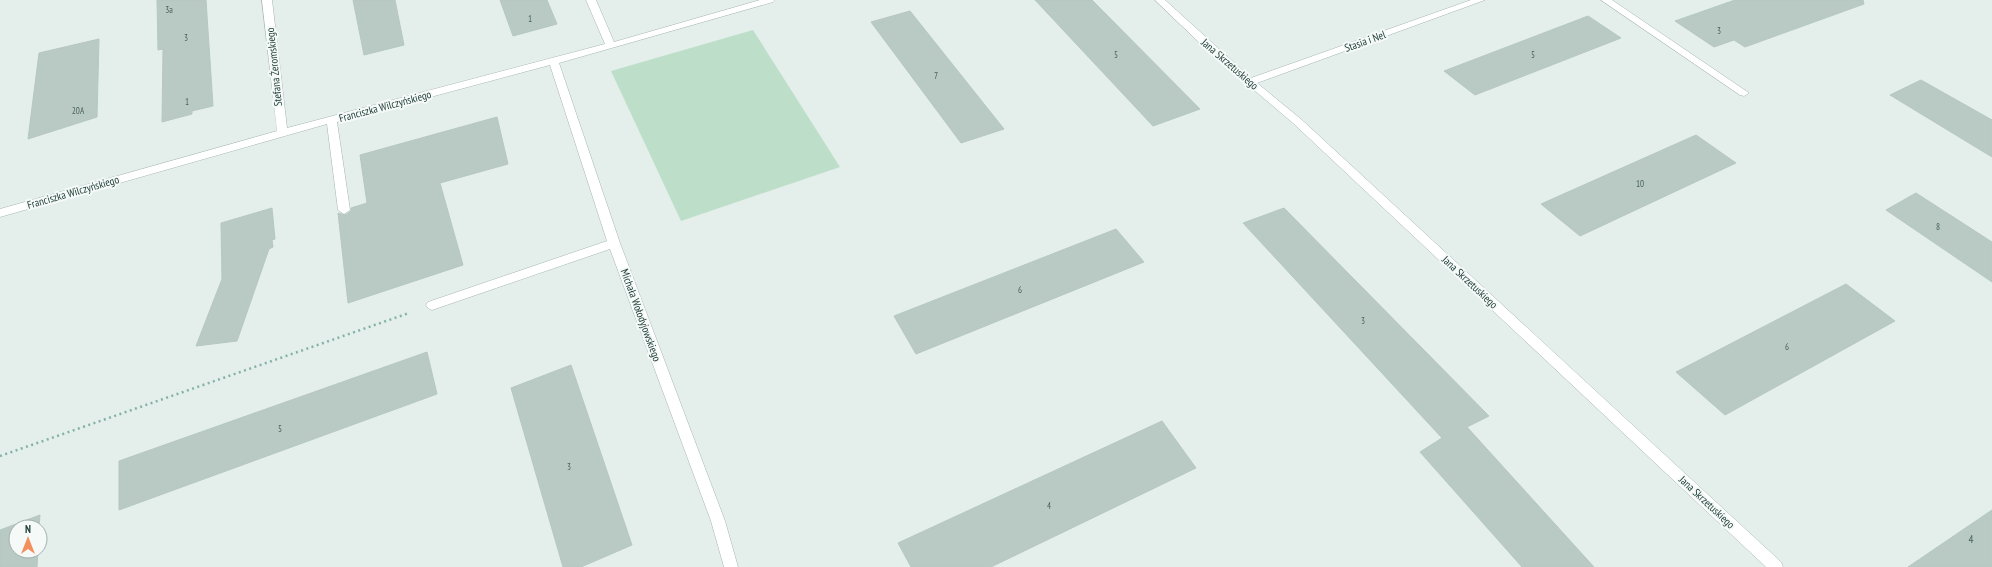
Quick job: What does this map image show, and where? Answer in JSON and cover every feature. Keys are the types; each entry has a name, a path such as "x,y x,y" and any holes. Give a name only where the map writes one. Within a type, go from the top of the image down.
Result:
{"street":[{"name":"Stefana Żeromskiego","path":"267,0 282,133"},
{"path":"591,0 611,46"},
{"name":"Franciszka Wilczyńskiego","path":"0,213 282,133 611,46 770,0"},
{"name":"Jana Skrzetuskiego","path":"1160,0 1176,17 1249,82 1298,122 1776,567"},
{"name":"Stasia i Nel","path":"1249,82 1480,0"},
{"path":"1606,0 1744,92"},
{"name":"Michała Wołodyjowskiego","path":"553,61 614,243 718,521 731,567"},
{"path":"332,120 344,210"},
{"path":"432,305 614,243"}],"path":[{"path":"0,456 432,305"}],"green space":[{"path":"753,30 840,167 681,221 611,71"}],"building":[{"path":"157,0 206,0 213,106 192,111 192,114 162,122 163,49 158,50"},
{"path":"353,0 395,0 404,45 364,55"},
{"path":"500,0 547,0 557,24 513,36"},
{"path":"1035,0 1092,0 1200,109 1153,126"},
{"path":"1735,0 1863,0 1864,4 1745,47 1734,40 1714,47 1675,21"},
{"path":"910,11 1004,129 961,143 871,22"},
{"path":"1588,16 1621,38 1475,95 1444,71"},
{"path":"99,39 97,117 28,139 39,53"},
{"path":"1921,80 1992,120 1992,157 1890,95"},
{"path":"497,117 508,164 440,183 463,265 348,303 338,213 345,215 351,211 351,208 367,203 360,155"},
{"path":"1696,135 1736,163 1580,236 1541,204"},
{"path":"1916,193 1992,242 1992,282 1886,210"},
{"path":"272,208 275,239 272,240 273,247 269,249 237,341 196,346 222,279 221,223"},
{"path":"1284,208 1489,416 1467,427 1594,567 1522,567 1420,452 1442,438 1243,223"},
{"path":"1116,229 1144,262 916,354 894,316"},
{"path":"1846,284 1895,321 1725,415 1676,372"},
{"path":"427,352 437,394 119,510 119,461"},
{"path":"571,365 632,545 581,567 563,567 511,388"},
{"path":"1162,421 1196,468 991,567 911,567 898,543"},
{"path":"1992,510 1992,567 1908,567"},
{"path":"40,515 40,519 29,519"},
{"path":"8,527 8,559 38,559 37,567 0,567 0,530"}]}
